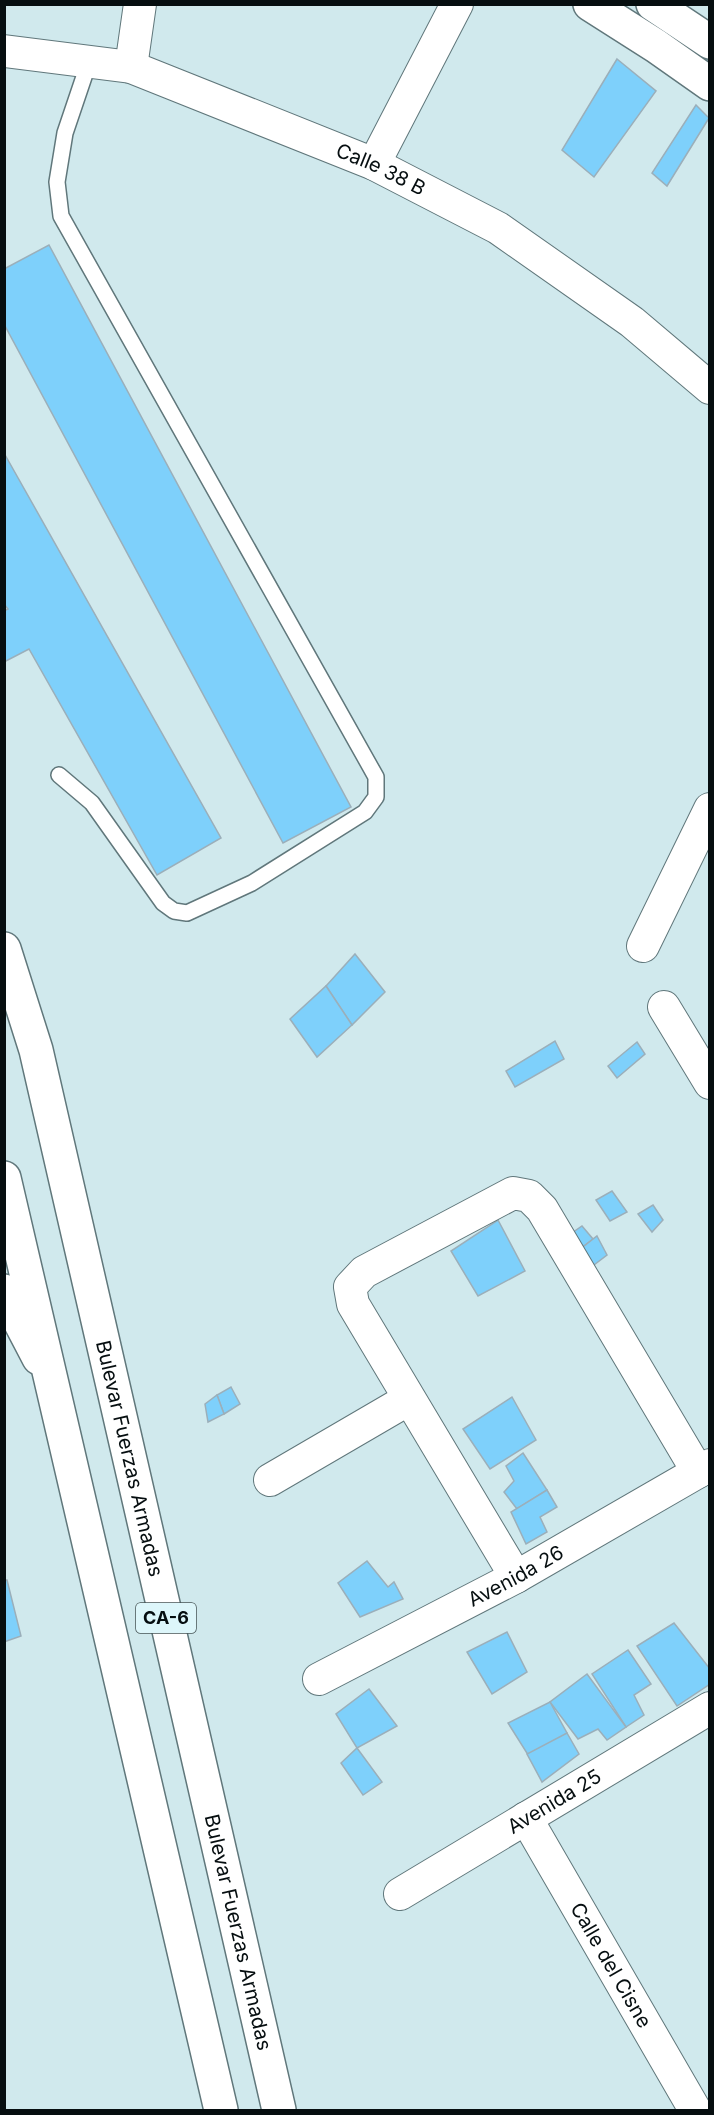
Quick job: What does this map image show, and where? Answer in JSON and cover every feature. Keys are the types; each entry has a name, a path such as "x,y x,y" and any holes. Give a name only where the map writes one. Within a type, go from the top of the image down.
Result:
{"main road":[{"path":"590,4 710,84"},
{"path":"653,4 710,42"},
{"name":"Bulevar Fuerzas Armadas","path":"4,949 36,1050 279,2110"},
{"name":"CA-6","path":"4,1178 221,2110"},
{"path":"4,1291 52,1385"}],"street":[{"path":"131,67 140,4"},
{"path":"374,164 457,4"},
{"name":"Calle 38 B","path":"4,51 131,67 374,164 498,228 632,322 710,388"},
{"path":"643,946 710,809"},
{"path":"664,1007 710,1083"},
{"path":"516,1576 353,1304 350,1287 364,1272 513,1193 529,1196 542,1209 704,1468"},
{"path":"270,1480 410,1399"},
{"name":"Avenida 26","path":"319,1679 516,1576 704,1468"},
{"name":"Avenida 25","path":"400,1894 710,1708"},
{"name":"Calle del Cisne","path":"526,1818 694,2110"}],"lane":[{"path":"59,775 92,803 163,903 174,911 187,913 252,884 365,812 376,797 376,777 61,216 57,182 65,133 89,62"}],"building":[{"path":"617,59 656,91 594,177 562,150"},
{"path":"696,105 709,118 667,186 652,173"},
{"path":"49,245 351,807 283,843 4,324 4,269"},
{"path":"4,453 221,838 157,875 29,649 4,662 4,611 8,609 4,604"},
{"path":"355,954 385,992 352,1025 326,986"},
{"path":"326,986 352,1025 317,1057 290,1019"},
{"path":"555,1041 564,1059 515,1087 506,1071"},
{"path":"637,1042 645,1054 617,1078 608,1066"},
{"path":"612,1191 627,1212 610,1221 596,1200"},
{"path":"653,1205 663,1220 652,1232 638,1214"},
{"path":"498,1220 525,1271 478,1296 451,1251"},
{"path":"582,1226 593,1239 579,1250 569,1235"},
{"path":"597,1236 607,1255 590,1268 579,1250"},
{"path":"231,1387 240,1404 224,1414 217,1395"},
{"path":"217,1395 224,1414 208,1422 205,1404"},
{"path":"512,1397 536,1440 490,1469 463,1429"},
{"path":"523,1453 547,1490 517,1509 504,1492 514,1481 506,1466"},
{"path":"547,1490 557,1507 540,1517 547,1532 526,1544 511,1512"},
{"path":"367,1561 388,1587 394,1582 403,1599 360,1617 338,1583"},
{"path":"4,1580 7,1580 21,1636 4,1642"},
{"path":"674,1623 710,1669 710,1684 677,1706 637,1646"},
{"path":"507,1632 527,1672 492,1694 467,1652"},
{"path":"628,1650 651,1684 634,1695 644,1715 626,1727 592,1674"},
{"path":"587,1674 626,1727 607,1740 598,1729 578,1739 550,1702"},
{"path":"369,1689 397,1726 357,1748 336,1714"},
{"path":"550,1702 567,1733 530,1758 508,1723"},
{"path":"567,1733 579,1754 542,1782 527,1754"},
{"path":"357,1748 382,1782 363,1795 341,1763"}]}
